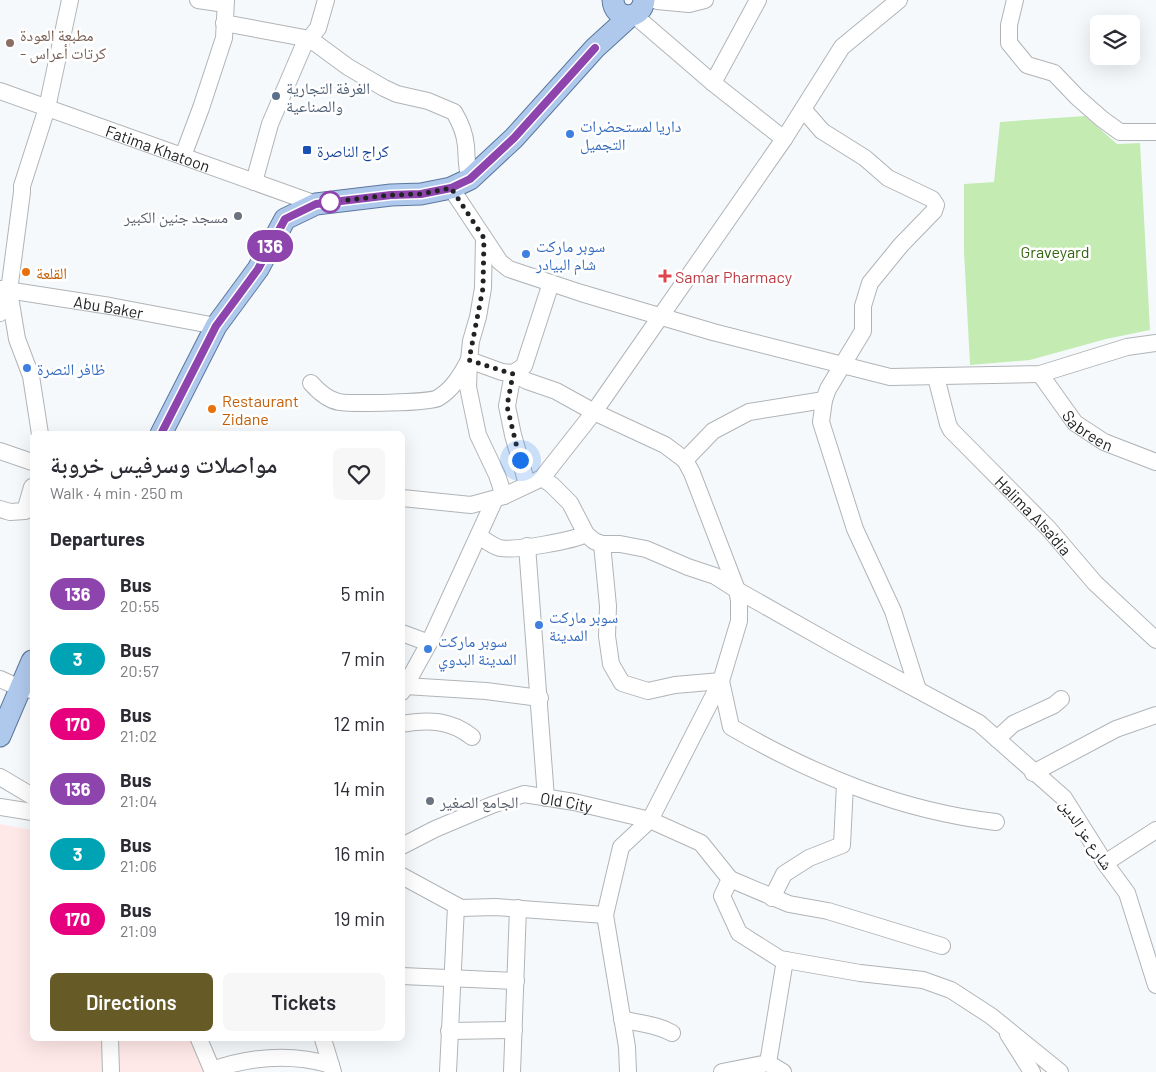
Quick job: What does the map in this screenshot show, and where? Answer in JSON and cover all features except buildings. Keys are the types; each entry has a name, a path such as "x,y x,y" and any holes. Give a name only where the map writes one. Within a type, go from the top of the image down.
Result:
{"main road":[{"path":"163,431 216,326 258,269 285,219 316,204 391,195 421,194 460,183 514,138 632,6"},
{"path":"0,736 26,689 30,670"}],"street":[{"path":"0,313 22,186 47,108 70,0"},
{"path":"182,156 201,108 224,38 226,2 198,0"},
{"path":"254,182 270,124 303,47 318,28 326,0"},
{"path":"632,6 689,4 705,0"},
{"path":"712,83 758,0"},
{"path":"405,498 471,505 500,498 542,478 594,412 784,140 842,47 899,0"},
{"path":"1015,0 1009,25 1009,43 1027,66 1054,73 1083,102 1120,132 1156,132"},
{"path":"632,6 712,83 784,140"},
{"path":"224,23 310,39 348,67 384,88 397,94 428,101 454,112 464,134 466,150 466,168 460,183 484,238 504,266 512,270 713,332 890,377 1040,374 1127,347 1156,343"},
{"name":"Fatima Khatoon","path":"0,91 316,204"},
{"path":"803,109 822,131 865,158 888,178 932,199 936,206 934,211 901,245 870,283 863,306 863,331 833,380 824,400 821,422 863,550 890,605 918,690"},
{"path":"405,687 429,643 479,536 500,498 497,474 483,449 476,427 468,387 469,360 482,296 484,238"},
{"path":"527,484 507,406 513,374 524,366 552,283"},
{"path":"5,290 17,339 31,376 40,431"},
{"name":"Abu Baker","path":"5,290 110,306 216,326"},
{"path":"469,360 513,374 556,391 594,412 665,445 685,460 692,473 737,590 740,606 739,621 721,681 650,820 621,847 605,915 627,1046 628,1072"},
{"path":"311,383 324,395 338,402 405,402 437,399 456,384 469,360"},
{"name":"Sabreen","path":"1040,374 1075,423 1104,442 1156,462"},
{"name":"Halima Alsa'dia","path":"936,377 951,430 1048,528 1095,583 1156,640"},
{"path":"685,460 713,431 749,412 824,400"},
{"path":"0,451 30,461"},
{"path":"542,478 570,502 590,539 602,544 608,606 607,636 611,664 622,683 648,691 675,685 721,681"},
{"path":"0,508 10,512 25,512 30,494"},
{"path":"479,536 499,548 517,548 571,540 586,534"},
{"name":"شارع عز الدين","path":"602,544 620,544 646,548 688,568 715,576 737,590 979,723 1064,798 1105,863 1127,893 1156,985"},
{"path":"527,546 540,698 546,798"},
{"path":"405,634 429,643"},
{"path":"0,679 26,689"},
{"path":"721,681 731,727 800,764 845,784 879,796 962,817 996,822"},
{"path":"405,689 486,691 540,698"},
{"path":"997,739 1013,724 1062,700"},
{"path":"1034,772 1116,729 1156,714"},
{"path":"405,724 441,722 455,726 472,737"},
{"path":"0,778 30,795"},
{"path":"772,898 784,874 809,858 842,845 845,784"},
{"name":"Old City","path":"405,844 435,829 521,795 574,802 650,820 701,843 730,879"},
{"path":"0,807 30,812"},
{"path":"1105,863 1156,830"},
{"path":"405,878 456,906 464,908 518,908 605,915"},
{"path":"942,946 828,911 799,907 772,898 730,879 722,896 738,931 780,959 860,973 923,980 951,990 1005,1027 1060,1072"},
{"path":"448,1072 456,906"},
{"path":"512,1072 518,908"},
{"path":"768,1063 785,960"},
{"path":"405,976 516,981"},
{"path":"622,1019 658,1026 672,1033"},
{"path":"1005,1027 1013,1044 1032,1072"},
{"path":"449,1032 514,1030"},
{"path":"110,1041 110,1072"},
{"path":"200,1041 212,1071 246,1061 278,1058 311,1061 332,1069"},
{"path":"324,1041 332,1069"},
{"path":"722,1072 768,1063 783,1072"}],"shaded area":[{"path":"0,824 30,830 30,1041 198,1041 213,1072 0,1072"}],"green space":[{"name":"Graveyard","path":"1085,116 1117,144 1140,143 1150,330 1106,339 1030,360 970,365 964,252 964,184 994,182 1000,122"}],"bus line":[{"name":"136","path":"163,431 216,326 258,269 285,219 316,204 391,195 421,194 451,188 470,179 514,138 595,48"}],"place":[{"name":"مطبعة العودة - كرتات أعراس","path":"10,43"},
{"name":"الغرفة التجارية والصناعية","path":"276,96"},
{"name":"داريا لمستحضرات التجميل","path":"570,134"},
{"name":"كراج الناصرة","path":"307,150"},
{"name":"مسجد جنين الكبير","path":"238,216"},
{"name":"سوبر ماركت شام البيادر","path":"526,254"},
{"name":"القلعة","path":"26,272"},
{"name":"Samar Pharmacy","path":"665,276"},
{"name":"ظافر النصرة","path":"27,368"},
{"name":"Restaurant Zidane","path":"212,409"},
{"name":"سوبر ماركت المدينة","path":"539,625"},
{"name":"سوبر ماركت المدينة البدوي","path":"428,649"},
{"name":"الجامع الصغير","path":"430,801"}],"route":[{"path":"330,202 391,195 421,194 451,188 484,238 483,288 478,317 471,341 469,360 513,374 507,406 509,421 520,460"}]}
